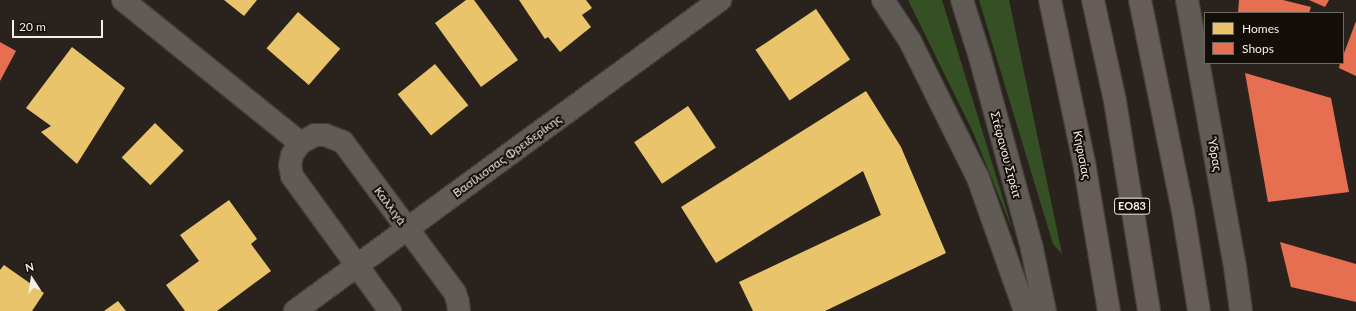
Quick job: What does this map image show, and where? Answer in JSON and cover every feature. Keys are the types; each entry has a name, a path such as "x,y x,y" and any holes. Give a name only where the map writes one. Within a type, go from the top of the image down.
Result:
{"main road":[{"name":"Κηφισίας","path":"1050,0 1086,176 1109,311"},
{"name":"ΕΟ83","path":"1093,0 1115,101 1149,311"},
{"path":"1140,0 1183,211 1199,311"}],"street":[{"path":"123,0 300,143 292,155 290,165 292,176 390,311"},
{"name":"Βασίλισσας Φρειδερίκης","path":"295,311 720,0"},
{"path":"883,0 910,41 978,178 1025,311"},
{"name":"Στέφανου Στρέιτ","path":"962,0 980,57 1032,249 1045,311"},
{"name":"Ύδρας","path":"1187,0 1235,267 1241,311"},
{"name":"Καλλιγά","path":"300,143 315,136 325,135 343,142 455,293 459,311"}],"green space":[{"path":"908,0 942,0 1013,231 973,132"},
{"path":"979,0 1009,0 1062,254 1053,244"}],"building: Homes":[{"path":"224,0 257,0 244,16"},
{"path":"466,0 474,0 518,60 481,87 435,23"},
{"path":"519,0 586,0 592,8 582,15 591,27 560,52 548,37 545,39"},
{"path":"816,9 850,60 790,100 755,50"},
{"path":"298,12 340,49 309,85 267,48"},
{"path":"72,47 125,88 77,164 41,132 51,126 26,108"},
{"path":"435,64 468,105 431,135 398,94"},
{"path":"866,91 901,147 946,253 825,311 753,311 739,282 881,215 863,171 716,263 681,207"},
{"path":"688,106 716,147 662,184 634,142"},
{"path":"155,123 184,151 150,185 122,158"},
{"path":"229,200 257,239 251,244 271,271 217,311 185,311 166,285 199,261 180,235"},
{"path":"4,265 44,293 32,311 0,311 0,270"},
{"path":"118,301 126,311 104,311"}],"building: Shops":[{"path":"1239,0 1283,0 1311,7 1309,12 1238,12"},
{"path":"1309,0 1329,0 1325,7"},
{"path":"1356,21 1356,76 1339,68 1340,64 1344,64 1344,53"},
{"path":"0,42 16,51 0,81"},
{"path":"1245,73 1331,98 1349,192 1268,202"},
{"path":"1280,242 1356,264 1356,302 1291,287"}]}
